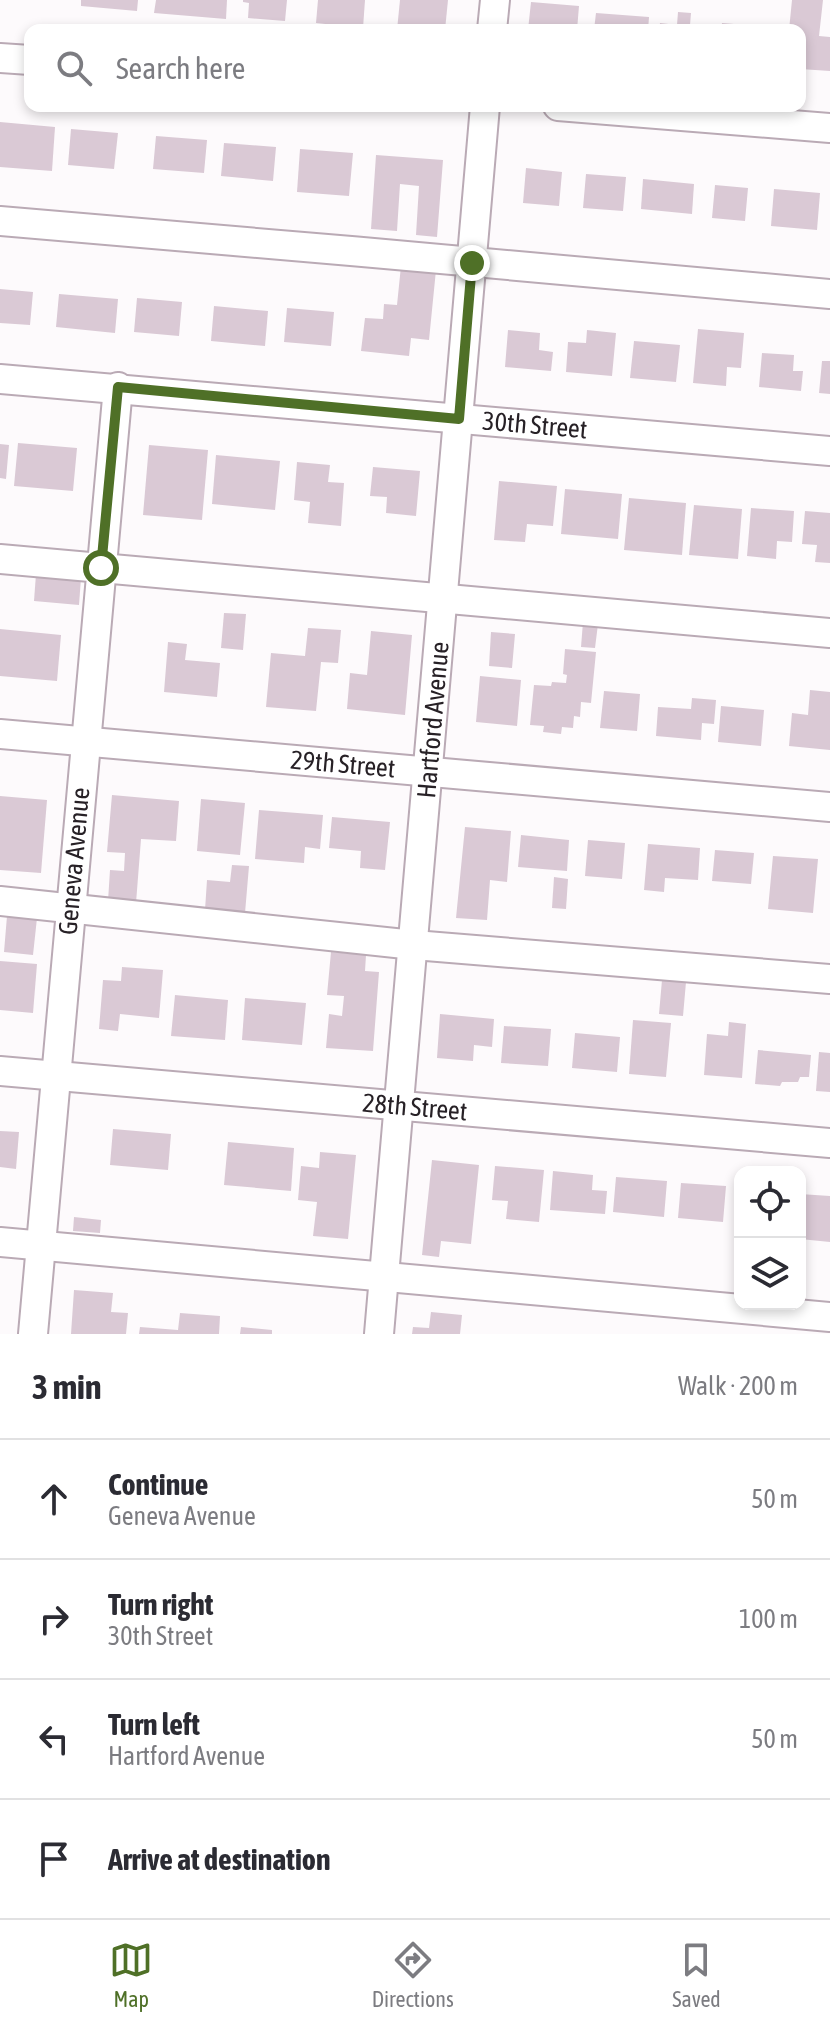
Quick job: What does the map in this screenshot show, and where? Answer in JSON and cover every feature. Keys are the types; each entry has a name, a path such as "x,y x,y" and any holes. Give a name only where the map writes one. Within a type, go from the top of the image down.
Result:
{"street":[{"path":"493,24 495,0"},
{"path":"0,58 24,60"},
{"name":"Hartford Avenue","path":"379,1334 485,112"},
{"path":"632,112 830,128"},
{"path":"0,221 291,244 830,294"},
{"name":"30th Street","path":"0,379 830,451"},
{"name":"Geneva Avenue","path":"33,1334 118,387"},
{"path":"0,559 830,633"},
{"name":"29th Street","path":"0,734 830,807"},
{"path":"0,901 414,945 830,979"},
{"name":"28th Street","path":"0,1071 830,1143"},
{"path":"0,1242 830,1317"}],"building":[{"path":"81,0 138,0 137,11 81,6"},
{"path":"156,0 227,0 226,19 154,13"},
{"path":"243,0 287,0 285,21 248,18 249,3"},
{"path":"318,0 365,0 363,24 316,23"},
{"path":"400,0 448,0 446,24 398,24"},
{"path":"792,0 823,0 819,36 830,37 830,71 806,69 806,24 790,24"},
{"path":"531,2 579,6 578,24 529,24"},
{"path":"678,12 691,13 690,24 677,24"},
{"path":"596,13 649,17 648,24 595,24"},
{"path":"0,122 55,127 52,171 0,167"},
{"path":"71,129 118,133 114,169 68,165"},
{"path":"156,136 207,140 204,173 153,169"},
{"path":"224,143 276,147 273,181 221,176"},
{"path":"300,149 353,153 349,196 297,192"},
{"path":"376,155 443,160 437,237 416,235 419,186 400,184 397,231 371,229"},
{"path":"526,168 562,172 559,206 523,203"},
{"path":"586,174 626,177 623,211 583,208"},
{"path":"643,179 694,184 692,214 641,209"},
{"path":"715,185 748,188 745,221 712,218"},
{"path":"774,189 820,193 817,230 771,226"},
{"path":"401,266 436,270 429,340 411,338 409,356 361,351 365,318 383,319 384,304 397,305"},
{"path":"0,289 33,292 30,325 0,323"},
{"path":"59,294 118,299 115,333 56,327"},
{"path":"137,298 182,302 179,336 134,332"},
{"path":"214,306 268,311 265,346 211,341"},
{"path":"287,308 334,312 331,346 284,342"},
{"path":"698,329 744,333 741,368 727,367 726,386 693,383"},
{"path":"508,330 540,333 539,350 553,352 551,371 505,367"},
{"path":"587,330 616,333 612,376 566,372 568,342 586,343"},
{"path":"634,341 680,345 676,382 630,378"},
{"path":"762,353 794,355 793,371 803,371 801,391 759,387"},
{"path":"822,361 830,361 830,394 819,393"},
{"path":"18,443 77,448 73,491 14,486"},
{"path":"0,444 9,445 6,479 0,478"},
{"path":"149,445 208,450 202,520 143,515"},
{"path":"216,455 280,461 275,510 212,504"},
{"path":"297,462 330,465 328,482 344,483 341,526 308,523 310,502 294,500"},
{"path":"373,467 420,471 416,516 386,513 387,497 370,496"},
{"path":"499,481 557,486 553,526 527,524 525,542 494,540"},
{"path":"565,489 622,494 618,539 561,534"},
{"path":"629,498 686,503 682,555 624,550"},
{"path":"694,505 742,509 738,559 689,555"},
{"path":"751,508 794,511 792,542 777,541 776,559 747,556"},
{"path":"805,511 830,513 830,563 815,562 817,545 802,544"},
{"path":"36,574 81,578 79,605 34,601"},
{"path":"224,613 246,614 243,650 221,648"},
{"path":"583,622 598,624 595,648 581,647"},
{"path":"308,628 341,630 338,663 321,662 316,711 266,707 271,653 305,656"},
{"path":"0,629 61,635 57,681 0,676"},
{"path":"371,631 412,635 405,715 347,709 350,673 367,675"},
{"path":"491,632 515,634 512,668 489,666"},
{"path":"168,642 187,644 185,660 220,663 217,697 164,692"},
{"path":"565,649 596,652 591,703 581,702 580,717 574,716 573,728 562,727 561,734 543,732 544,726 530,725 534,685 566,683 567,675 563,674"},
{"path":"480,676 521,680 517,726 476,722"},
{"path":"810,690 830,692 830,750 789,746 792,713 808,715"},
{"path":"604,691 640,694 637,731 600,728"},
{"path":"692,698 716,700 714,724 702,723 701,740 656,736 658,707 691,709"},
{"path":"721,706 764,710 761,746 718,742"},
{"path":"112,795 179,801 176,841 141,839 136,903 108,901 110,870 124,871 125,853 107,852"},
{"path":"0,796 47,800 41,873 0,870"},
{"path":"201,799 245,803 240,855 197,851"},
{"path":"259,810 323,815 320,849 305,847 304,863 255,859"},
{"path":"332,817 390,822 385,870 360,868 361,851 329,848"},
{"path":"465,827 511,831 507,882 490,880 487,920 456,918"},
{"path":"521,835 569,840 567,871 518,867"},
{"path":"588,840 625,843 622,879 585,876"},
{"path":"648,844 700,848 698,880 665,878 664,892 644,890"},
{"path":"715,850 754,853 751,884 712,881"},
{"path":"773,856 818,859 813,913 768,909"},
{"path":"232,865 249,866 245,913 205,910 207,880 230,882"},
{"path":"554,877 568,879 566,909 552,908"},
{"path":"7,916 37,918 33,955 4,952"},
{"path":"331,952 366,955 365,971 379,972 373,1051 326,1048 329,1014 342,1016 344,996 327,995"},
{"path":"0,961 37,964 33,1013 0,1010"},
{"path":"122,967 163,970 159,1018 120,1014 118,1031 99,1029 103,980 121,981"},
{"path":"662,980 686,982 683,1016 659,1014"},
{"path":"175,995 228,1000 225,1040 171,1036"},
{"path":"245,998 306,1003 302,1045 242,1040"},
{"path":"440,1014 494,1019 492,1047 474,1045 473,1061 437,1058"},
{"path":"633,1020 671,1023 666,1077 629,1074"},
{"path":"729,1022 746,1024 742,1078 704,1075 707,1034 728,1036"},
{"path":"504,1026 551,1029 548,1066 501,1063"},
{"path":"575,1033 620,1037 617,1072 572,1068"},
{"path":"758,1050 811,1055 809,1077 800,1077 798,1082 782,1082 780,1086 755,1084"},
{"path":"819,1052 830,1053 830,1092 816,1091"},
{"path":"113,1129 171,1134 168,1170 110,1165"},
{"path":"0,1131 19,1132 16,1169 0,1167"},
{"path":"228,1142 294,1148 291,1191 224,1185"},
{"path":"320,1152 356,1155 348,1239 313,1236 317,1202 298,1200 301,1166 319,1168"},
{"path":"432,1160 479,1165 471,1244 441,1241 439,1257 422,1255"},
{"path":"495,1166 544,1170 539,1222 506,1219 508,1201 492,1200"},
{"path":"553,1171 593,1175 592,1190 607,1191 605,1214 550,1210"},
{"path":"616,1177 667,1181 664,1217 613,1212"},
{"path":"681,1183 726,1186 723,1222 678,1218"},
{"path":"806,1194 830,1196 830,1242 806,1240"},
{"path":"74,1217 101,1220 100,1233 73,1231"},
{"path":"74,1290 113,1293 111,1312 128,1313 126,1334 71,1334"},
{"path":"431,1312 462,1315 460,1334 412,1334 413,1327 429,1328"},
{"path":"180,1313 220,1316 219,1334 139,1334 140,1327 178,1330"},
{"path":"241,1327 272,1330 272,1334 240,1334"}],"route":[{"path":"101,568 118,387 459,419 472,263"}]}
